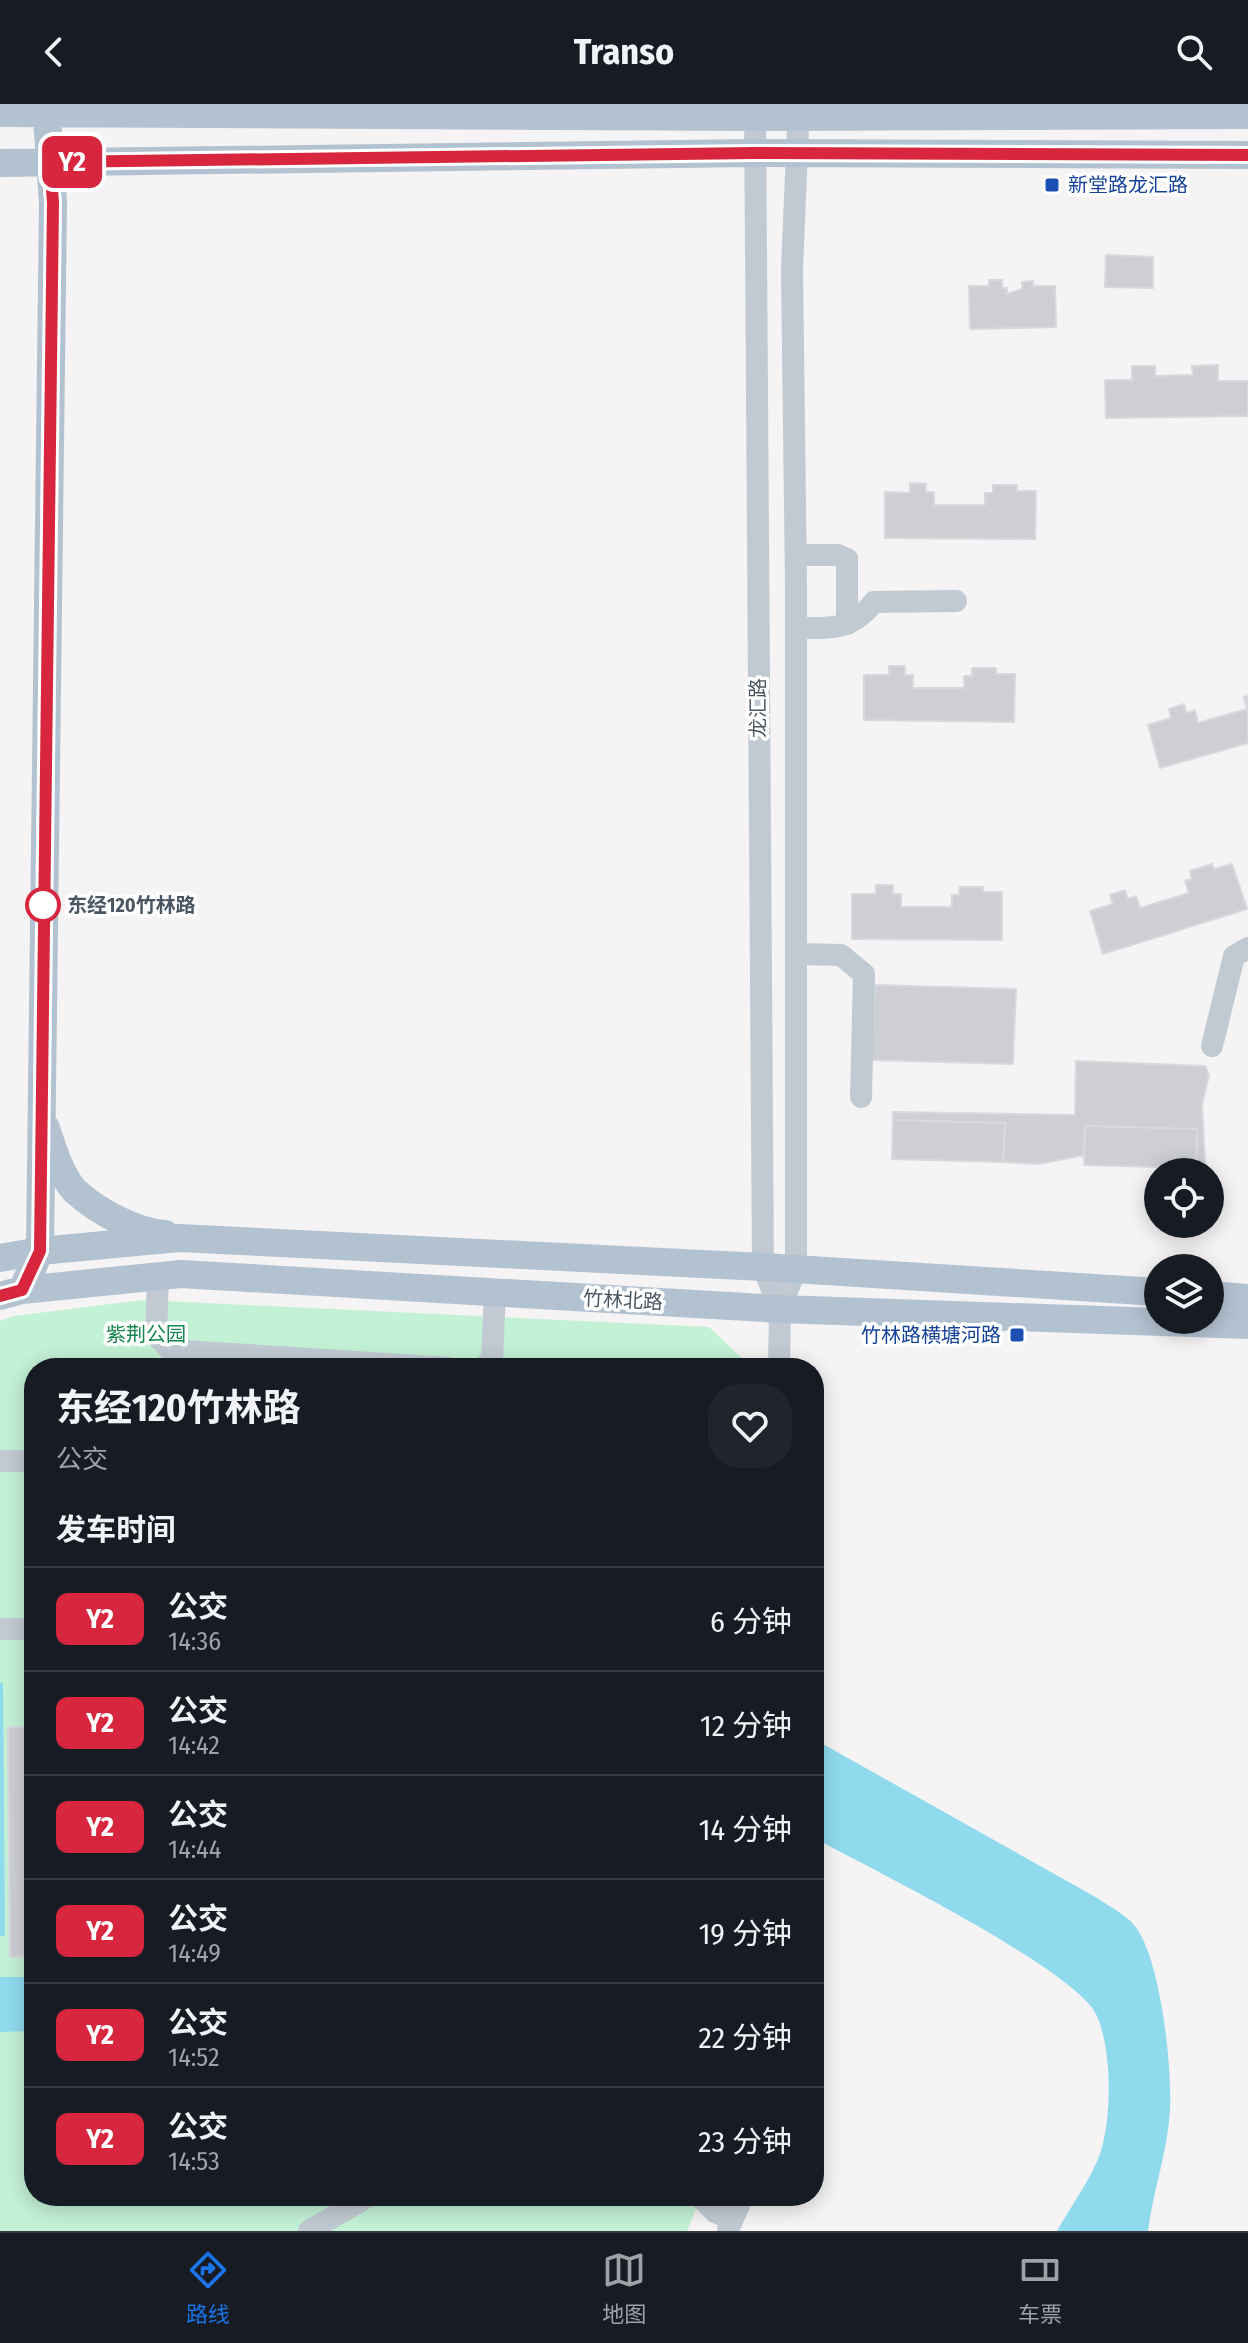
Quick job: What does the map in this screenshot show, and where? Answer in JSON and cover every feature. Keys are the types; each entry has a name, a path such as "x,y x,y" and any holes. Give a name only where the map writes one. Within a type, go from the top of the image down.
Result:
{"main road":[{"path":"11,1293 40,1251 53,203 46,108"},
{"path":"0,113 46,108 798,109 1248,115"},
{"path":"0,163 754,153 1248,155"},
{"path":"41,1113 53,1150 74,1190 112,1216 155,1234 265,1242"},
{"name":"竹林北路","path":"0,1261 40,1251 179,1238 763,1267 1144,1291"},
{"path":"0,1261 11,1293"},
{"name":"竹林北路","path":"11,1293 181,1274 780,1309 1248,1325"},
{"path":"1224,1296 1248,1298"}],"street":[{"name":"龙汇路","path":"796,1269 796,555 792,269 798,109"},
{"name":"龙汇路","path":"754,110 763,1267 780,1309"},
{"path":"796,555 838,555 847,559 847,624"},
{"path":"796,628 840,627 861,618 874,602 956,601"},
{"path":"1212,1046 1234,956 1248,948"},
{"path":"796,954 841,955 864,974 861,1097"},
{"path":"779,1358 780,1309 796,1269"},
{"path":"158,1276 156,1335 170,1350 294,1358"},
{"path":"492,1358 495,1292"},
{"path":"0,1461 24,1461"},
{"path":"0,1629 24,1629"},
{"path":"309,2231 352,2206"},
{"path":"709,2206 730,2225 739,2206"}],"green space":[{"name":"紫荆公园","path":"143,1300 709,1327 742,1358 24,1358 24,2206 697,2206 687,2231 0,2231 0,1321 14,1316"}],"water":[{"path":"0,1683 3,1683 5,1936 0,1936"},
{"path":"824,1745 1099,1899 1134,1925 1143,1940 1158,1986 1167,2041 1170,2091 1166,2140 1148,2231 1057,2231 1092,2171 1105,2136 1108,2062 1096,2014 1079,1994 1050,1971 921,1894 824,1843"},
{"path":"0,1977 24,1977 24,2031 0,2032"}],"building":[{"path":"1106,255 1153,257 1153,288 1105,287"},
{"path":"989,280 1002,280 1002,288 1007,288 1007,294 1022,289 1022,282 1033,281 1033,286 1055,286 1056,327 970,329 969,286 989,286"},
{"path":"1218,365 1218,381 1248,381 1248,416 1106,418 1105,380 1132,380 1132,366 1155,366 1155,376 1193,375 1192,366"},
{"path":"910,483 926,484 926,492 934,492 934,505 985,505 985,493 993,493 993,485 1017,485 1017,491 1036,491 1035,539 885,538 885,492 910,493"},
{"path":"889,666 905,666 905,675 913,675 913,688 964,688 964,676 972,676 972,668 996,668 996,674 1015,674 1014,722 864,720 864,675 889,675"},
{"path":"1248,696 1248,743 1160,768 1148,725 1171,718 1169,709 1184,704 1186,713 1195,710 1198,723 1247,709 1244,697"},
{"path":"1212,864 1214,869 1232,864 1247,909 1103,954 1090,911 1113,904 1110,895 1125,890 1128,899 1136,896 1140,908 1189,893 1185,881 1192,879 1190,871"},
{"path":"876,885 893,885 893,894 901,894 901,907 952,907 952,895 959,895 960,887 983,887 983,892 1002,892 1002,940 852,939 852,894 876,894"},
{"path":"875,985 1016,989 1013,1064 872,1060"},
{"path":"1076,1061 1205,1066 1209,1075 1202,1104 1205,1158 1196,1158 1197,1129 1085,1126 1084,1155 1039,1164 1003,1162 1005,1123 893,1120 893,1112 1075,1115"},
{"path":"893,1120 1005,1123 1003,1162 892,1159"},
{"path":"1085,1126 1197,1129 1196,1158 1144,1158 1144,1167 1084,1165"},
{"path":"8,1727 24,1727 24,1956 10,1957"}],"bus line":[{"name":"Y2","path":"0,1296 22,1290 40,1251 53,203 50,162 754,153 1248,155"}],"place":[{"name":"新堂路龙汇路","path":"1052,185"},
{"name":"东经120竹林路","path":"43,905"},
{"name":"竹林路横塘河路","path":"1017,1335"}]}
